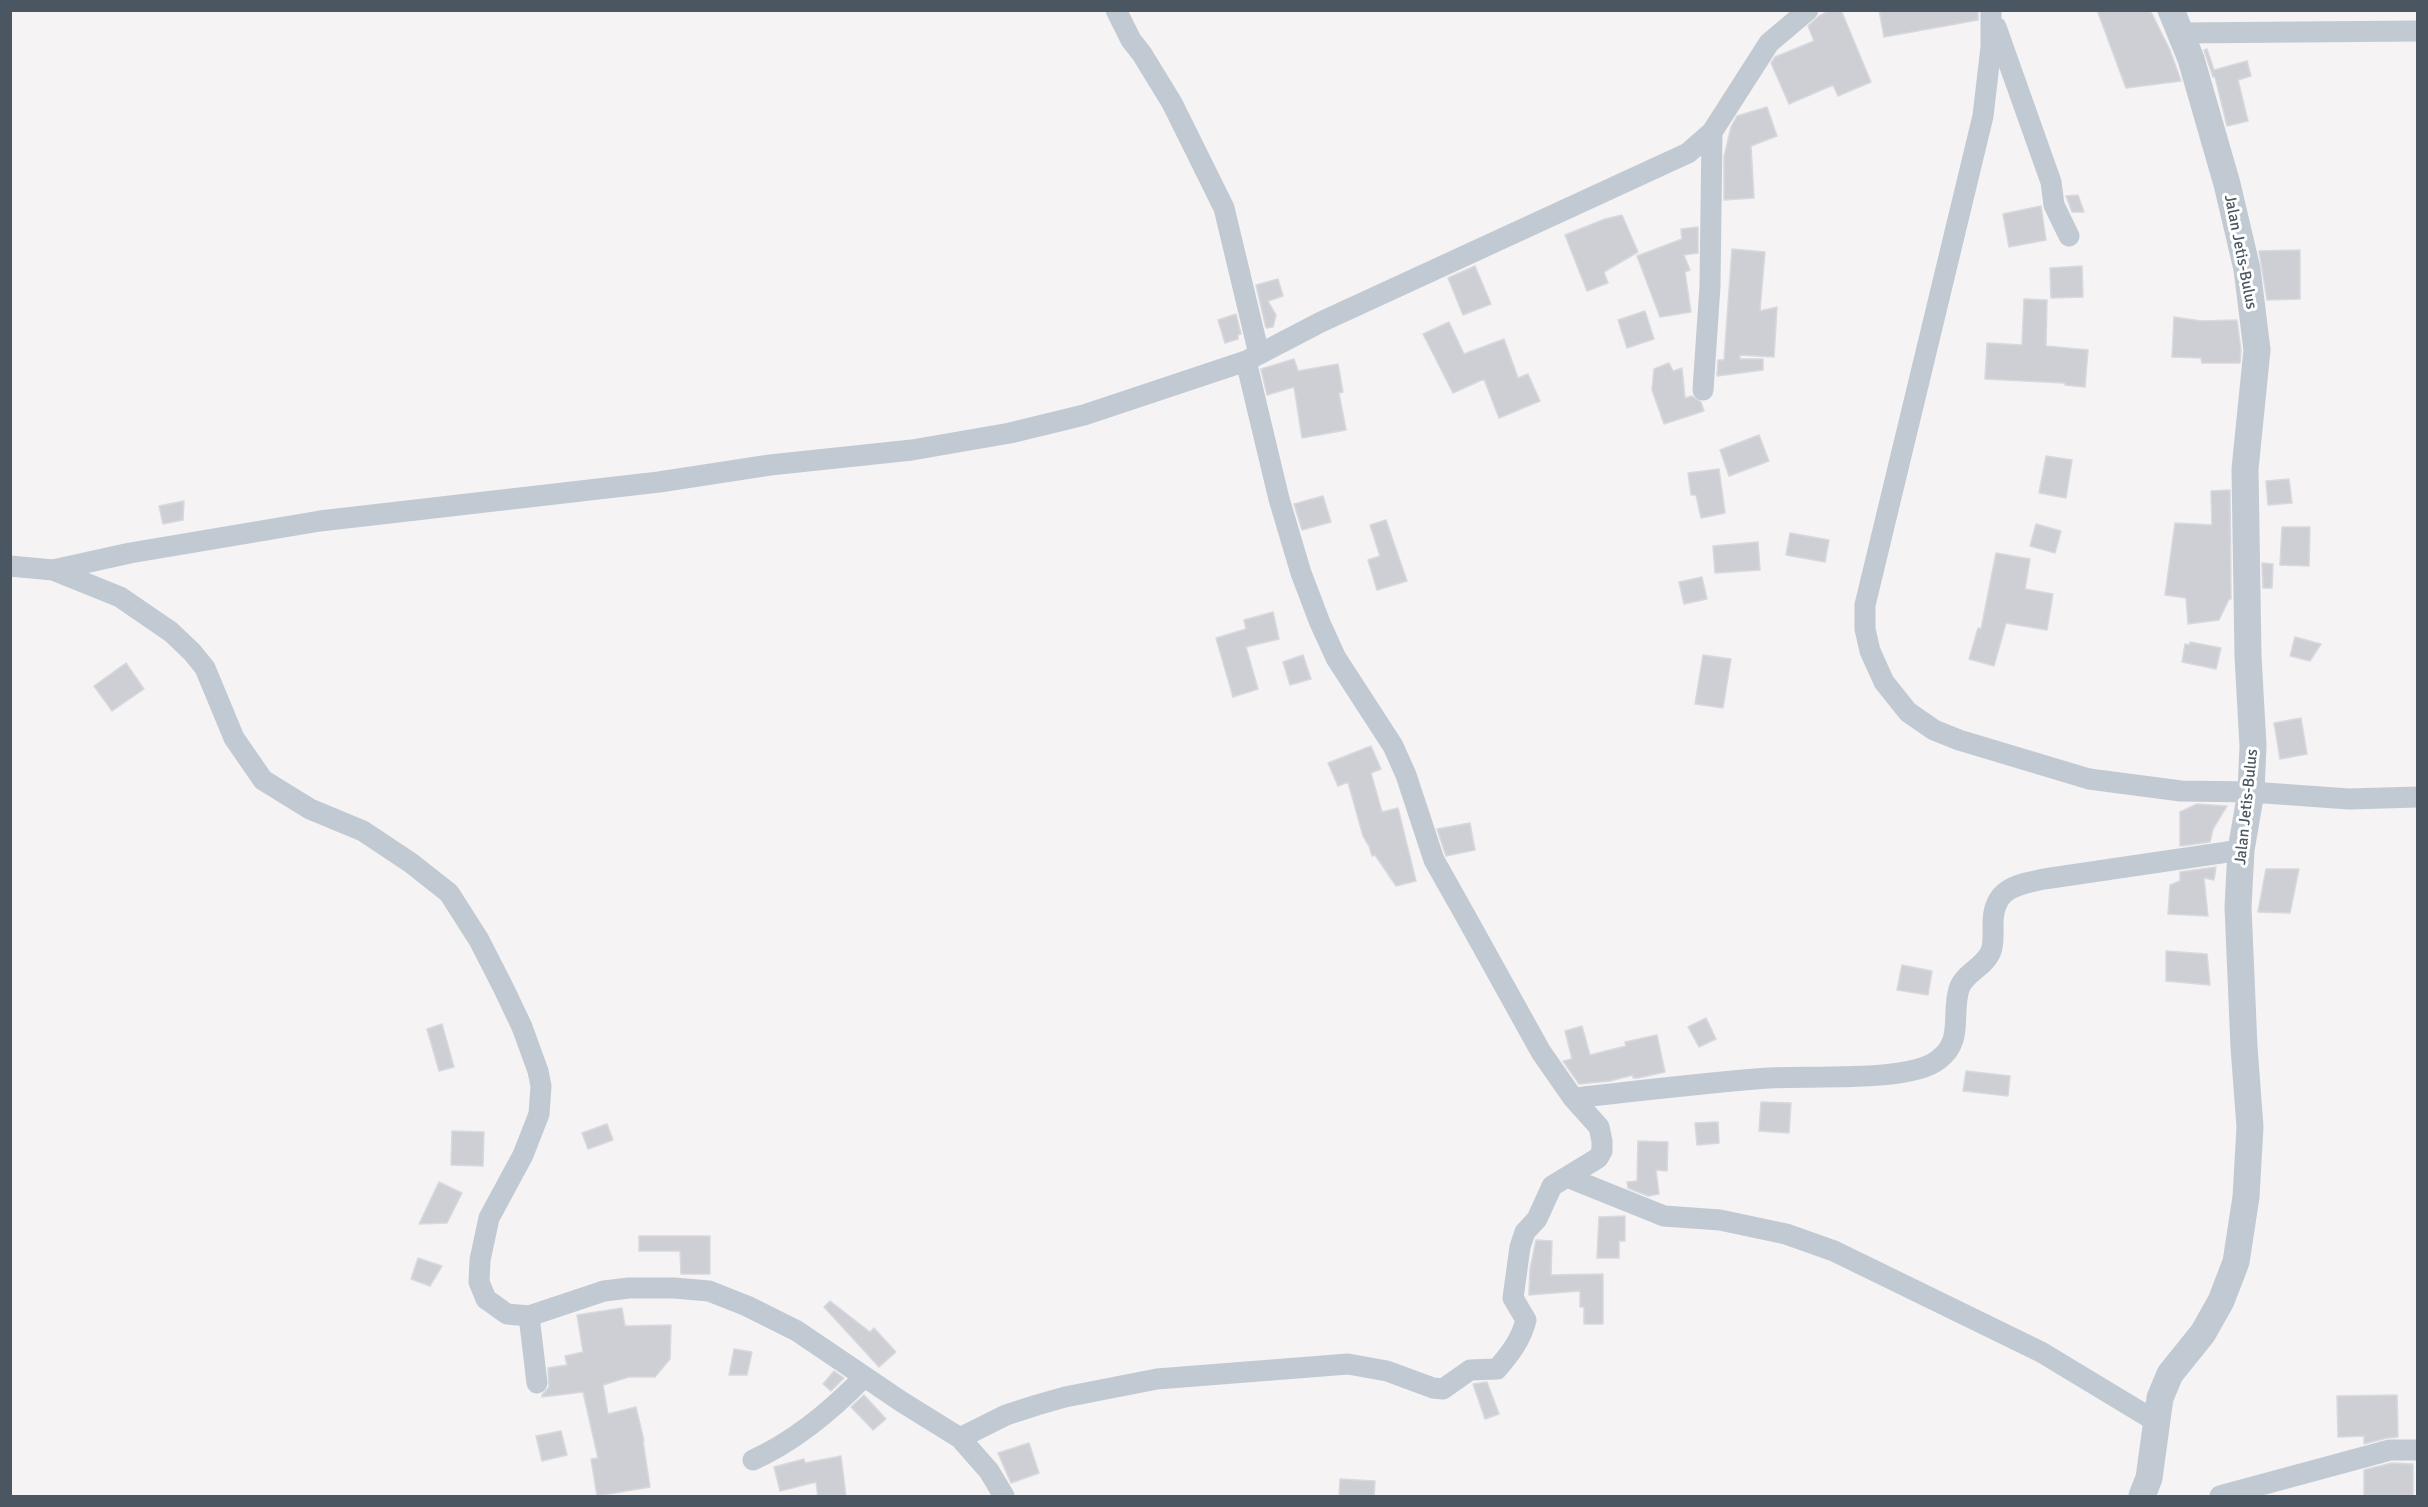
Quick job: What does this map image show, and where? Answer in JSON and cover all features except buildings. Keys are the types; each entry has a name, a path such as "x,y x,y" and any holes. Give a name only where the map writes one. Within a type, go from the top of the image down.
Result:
{"street":[{"path":"960,1438 1006,1415 1065,1396 1157,1379 1348,1364 1387,1371 1433,1388 1443,1389 1470,1370 1497,1369 1512,1353 1522,1335 1526,1320 1513,1298 1520,1247 1525,1232 1537,1220 1552,1186 1598,1158 1602,1151 1602,1135 1599,1126 1573,1098 1541,1052 1434,860 1406,775 1393,746 1342,668 1320,623 1301,573 1279,499 1224,208 1172,103 1131,40 1116,10"},
{"path":"53,570 130,554 320,521 659,483 770,465 934,447 1010,433 1084,415 1253,358 1321,322 1688,153 1712,132 1769,43 1808,10"},
{"path":"1991,13 2051,182 2054,205 2069,236"},
{"path":"1991,13 1991,47 1983,116 1865,605 1870,651 1884,682 1908,712 1934,730 1959,740 2089,779 2181,791 2251,792 2349,799 2418,797"},
{"path":"2176,22 2418,31"},
{"name":"Jalan Jetis-Bulus","path":"2142,1497 2148,1478 2160,1398 2170,1374 2202,1333 2221,1301 2236,1262 2246,1197 2250,1127 2239,964 2238,908 2241,850 2251,792 2253,746 2248,656 2245,468 2257,350 2247,269 2227,184 2194,69 2176,22"},
{"path":"1703,390 1710,286 1712,132"},
{"path":"10,566 53,570 120,597 171,632 205,668 234,738 263,780 310,809 363,831 411,862 449,893 479,940 522,1027 541,1086 539,1114 523,1155 489,1218 479,1271 479,1282 486,1299 507,1314 529,1316 604,1291 629,1288 708,1291 747,1306 797,1331 960,1438 989,1471 1004,1497"},
{"path":"1573,1098 1770,1078 1831,1078 1922,1068 1937,1062 1951,1049 1959,988 1991,952 1999,897 2008,890 2021,884 2044,879 2241,850"},
{"path":"1567,1177 1664,1216 1731,1222 1786,1234 1834,1251 2041,1352 2157,1422"},
{"path":"529,1316 537,1383"},
{"path":"753,1460 788,1442 840,1402 864,1377"},
{"path":"2220,1497 2390,1450 2418,1450"}]}
